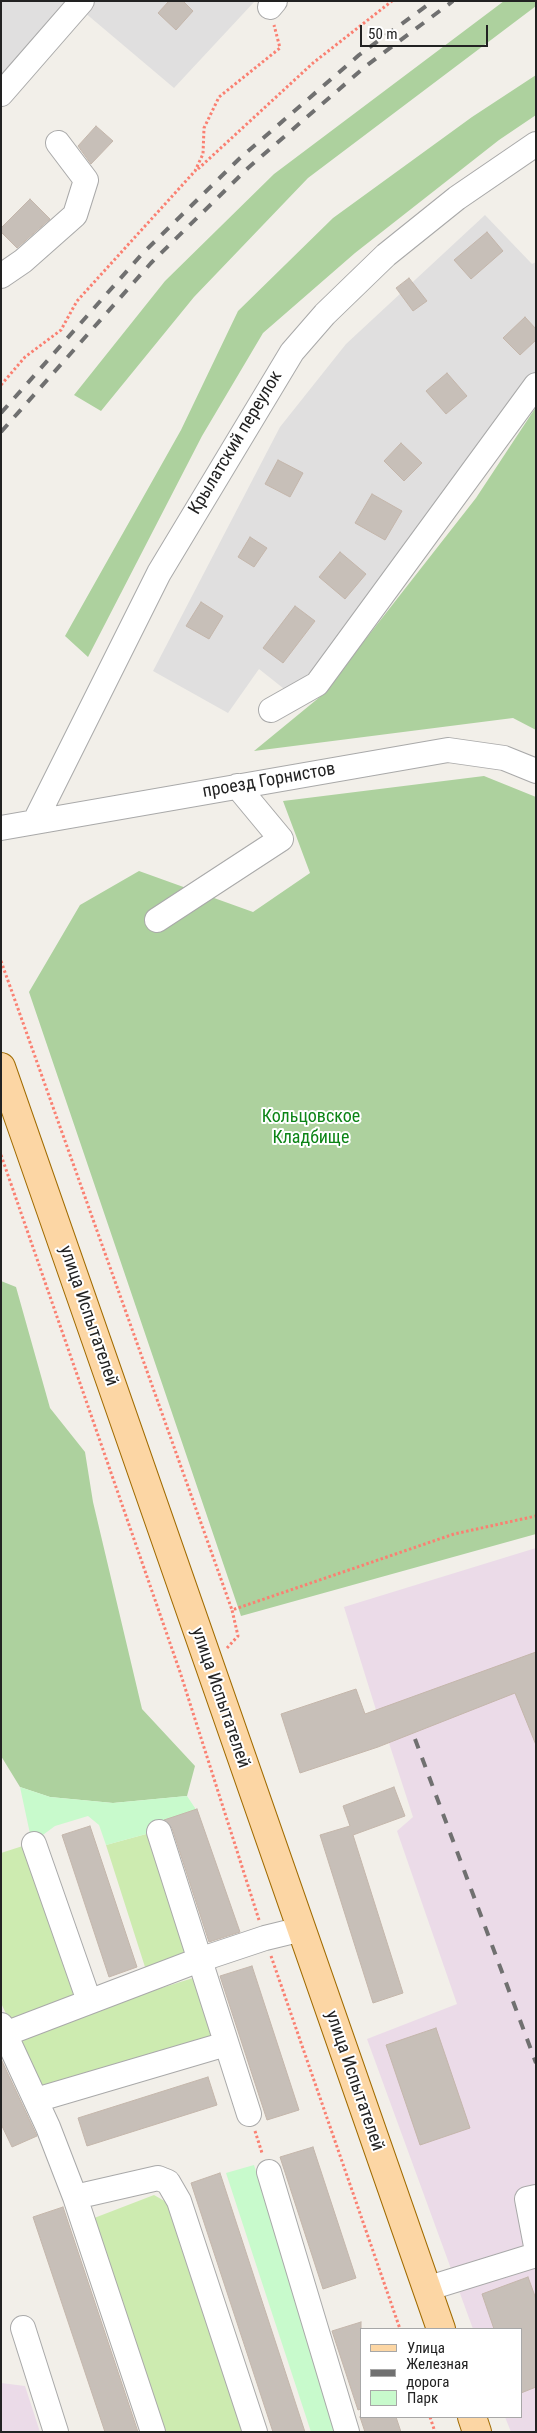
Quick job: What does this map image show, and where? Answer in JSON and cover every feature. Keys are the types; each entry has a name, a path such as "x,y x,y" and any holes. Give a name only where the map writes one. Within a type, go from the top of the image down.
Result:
{"main road":[{"name":"улица Испытателей","path":"1,1067 441,2328"},
{"path":"472,2418 477,2432"}],"street":[{"path":"1,94 82,1"},
{"path":"1,276 23,261 75,216 86,180 58,143"},
{"name":"Крылатский переулок","path":"35,821 159,573 292,352 325,314 386,255 457,198 536,144"},
{"path":"272,710 317,684 536,385"},
{"name":"проезд Горнистов","path":"1,828 448,750 504,758 536,771"},
{"path":"157,920 281,839 237,786"},
{"path":"159,1832 249,2114"},
{"path":"34,1844 89,2002"},
{"path":"153,2432 76,2197 36,2100 3,2029 89,2002 199,1960 265,1938 302,1929"},
{"path":"36,2100 226,2044"},
{"path":"269,2172 347,2432"},
{"path":"76,2197 158,2178 168,2182 179,2201 255,2432"},
{"path":"536,2197 527,2199 536,2246"},
{"path":"426,2289 536,2255"},
{"path":"23,2328 56,2432"}],"path":[{"path":"1,385 25,357 61,330 77,301 195,171 313,63 392,1"},
{"path":"195,171 203,154 204,128 219,97 280,48 272,4"},
{"path":"1,961 232,1610 238,1636 222,1654 180,1672"},
{"path":"1,1155 180,1672 265,1938 400,2328"},
{"path":"232,1610 454,1534 536,1516"},
{"path":"249,2114 269,2172"},
{"path":"430,2418 435,2432"}],"shaded area":[{"path":"1,1 67,1 1,78"},
{"path":"71,1 255,1 174,88"},
{"path":"485,215 532,264 536,262 536,378 348,638 288,692 259,669 228,713 153,671 280,427 346,344"},
{"path":"536,1548 536,2432 511,2432 505,2418 522,2418 522,2328 473,2328 367,2039 457,2004 397,1831 413,1817 389,1743 376,1710 344,1607"},
{"path":"1,2383 25,2386 40,2432 1,2432"}],"green space":[{"path":"504,1 536,1 536,6 308,178 194,297 101,411 74,395 165,281 274,174"},
{"path":"536,75 536,115 499,140 355,253 263,333 202,436 88,657 65,636 181,430 238,311 333,218 472,117"},
{"path":"536,407 536,730 513,718 254,751 321,696 476,498"},
{"name":"Кольцовское Кладбище","path":"484,776 536,797 536,1534 241,1616 29,992 80,905 139,871 253,912 310,873 283,801"},
{"path":"1,1281 16,1287 50,1408 85,1452 93,1502 142,1709 195,1766 187,1796 113,1803 50,1797 20,1787 1,1756"},
{"path":"20,1787 50,1797 113,1803 187,1796 197,1811 155,1824 157,1831 106,1845 99,1825 88,1816 55,1826 32,1843"},
{"path":"157,1831 192,1953 145,1967 106,1845"},
{"path":"32,1843 85,1997 9,2020 1,2003 1,1853"},
{"path":"193,1978 211,2036 43,2088 18,2039 91,2010"},
{"path":"254,2165 340,2432 311,2432 226,2173"},
{"path":"154,2195 168,2203 242,2432 159,2432 89,2220"}],"building":[{"path":"169,1 183,1 193,11 176,30 158,13"},
{"path":"96,126 113,141 91,164 78,146"},
{"path":"30,199 50,219 17,248 1,232 1,228"},
{"path":"487,232 503,251 471,279 454,260"},
{"path":"409,278 427,301 413,311 396,288"},
{"path":"525,317 536,329 536,340 520,355 503,338"},
{"path":"447,373 467,396 446,414 426,391"},
{"path":"401,443 422,463 404,481 384,461"},
{"path":"278,460 303,473 290,497 265,484"},
{"path":"372,494 402,511 385,540 355,523"},
{"path":"250,537 267,548 254,567 238,557"},
{"path":"340,552 366,574 345,599 319,577"},
{"path":"201,602 223,616 209,639 186,626"},
{"path":"295,606 315,621 283,663 263,648"},
{"path":"536,1652 536,1745 515,1693 378,1747 300,1773 281,1714 356,1689 365,1714"},
{"path":"394,1787 405,1816 353,1835 403,1993 373,2003 320,1835 350,1826 343,1806"},
{"path":"197,1809 240,1932 209,1942 172,1828 164,1820"},
{"path":"90,1826 137,1967 109,1977 62,1835"},
{"path":"252,1966 299,2110 267,2120 220,1976"},
{"path":"436,2028 470,2128 420,2145 386,2045"},
{"path":"1,2059 37,2136 12,2147 1,2124"},
{"path":"208,2077 217,2105 87,2146 78,2118"},
{"path":"313,2147 356,2278 323,2289 280,2157"},
{"path":"220,2173 305,2432 273,2432 191,2183"},
{"path":"63,2207 138,2432 105,2432 33,2217"},
{"path":"528,2277 536,2299 536,2387 522,2393 522,2328 494,2328 482,2294"},
{"path":"361,2322 360,2409 358,2410 332,2331"},
{"path":"360,2418 396,2418 401,2432 365,2432"}],"railway":[{"path":"1,413 142,254 239,159 359,55 433,1"},
{"path":"1,432 151,263 248,168 366,66 453,1"},
{"path":"415,1739 536,2063"}]}
